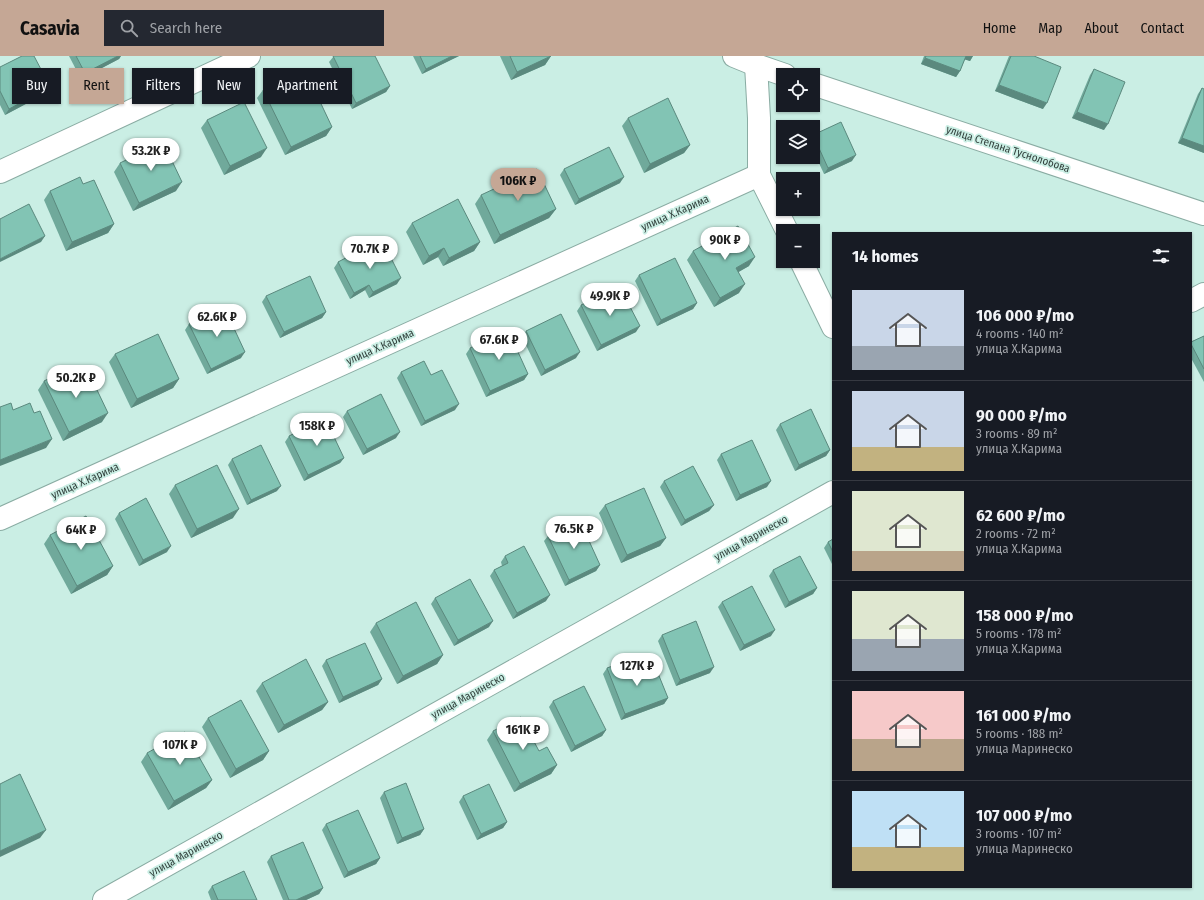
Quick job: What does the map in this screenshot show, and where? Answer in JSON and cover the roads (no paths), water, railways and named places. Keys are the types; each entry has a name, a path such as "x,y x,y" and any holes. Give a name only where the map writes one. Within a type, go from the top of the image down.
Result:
{"street":[{"path":"0,172 248,56"},
{"path":"734,56 776,72"},
{"path":"756,65 759,118 759,175 783,224"},
{"name":"улица Степана Туснолобова","path":"820,86 1204,214"},
{"name":"улица Х.Карима","path":"0,520 759,175"},
{"path":"804,268 832,325"},
{"path":"1192,300 1204,294"},
{"name":"улица Маринеско","path":"104,900 832,493"}]}
